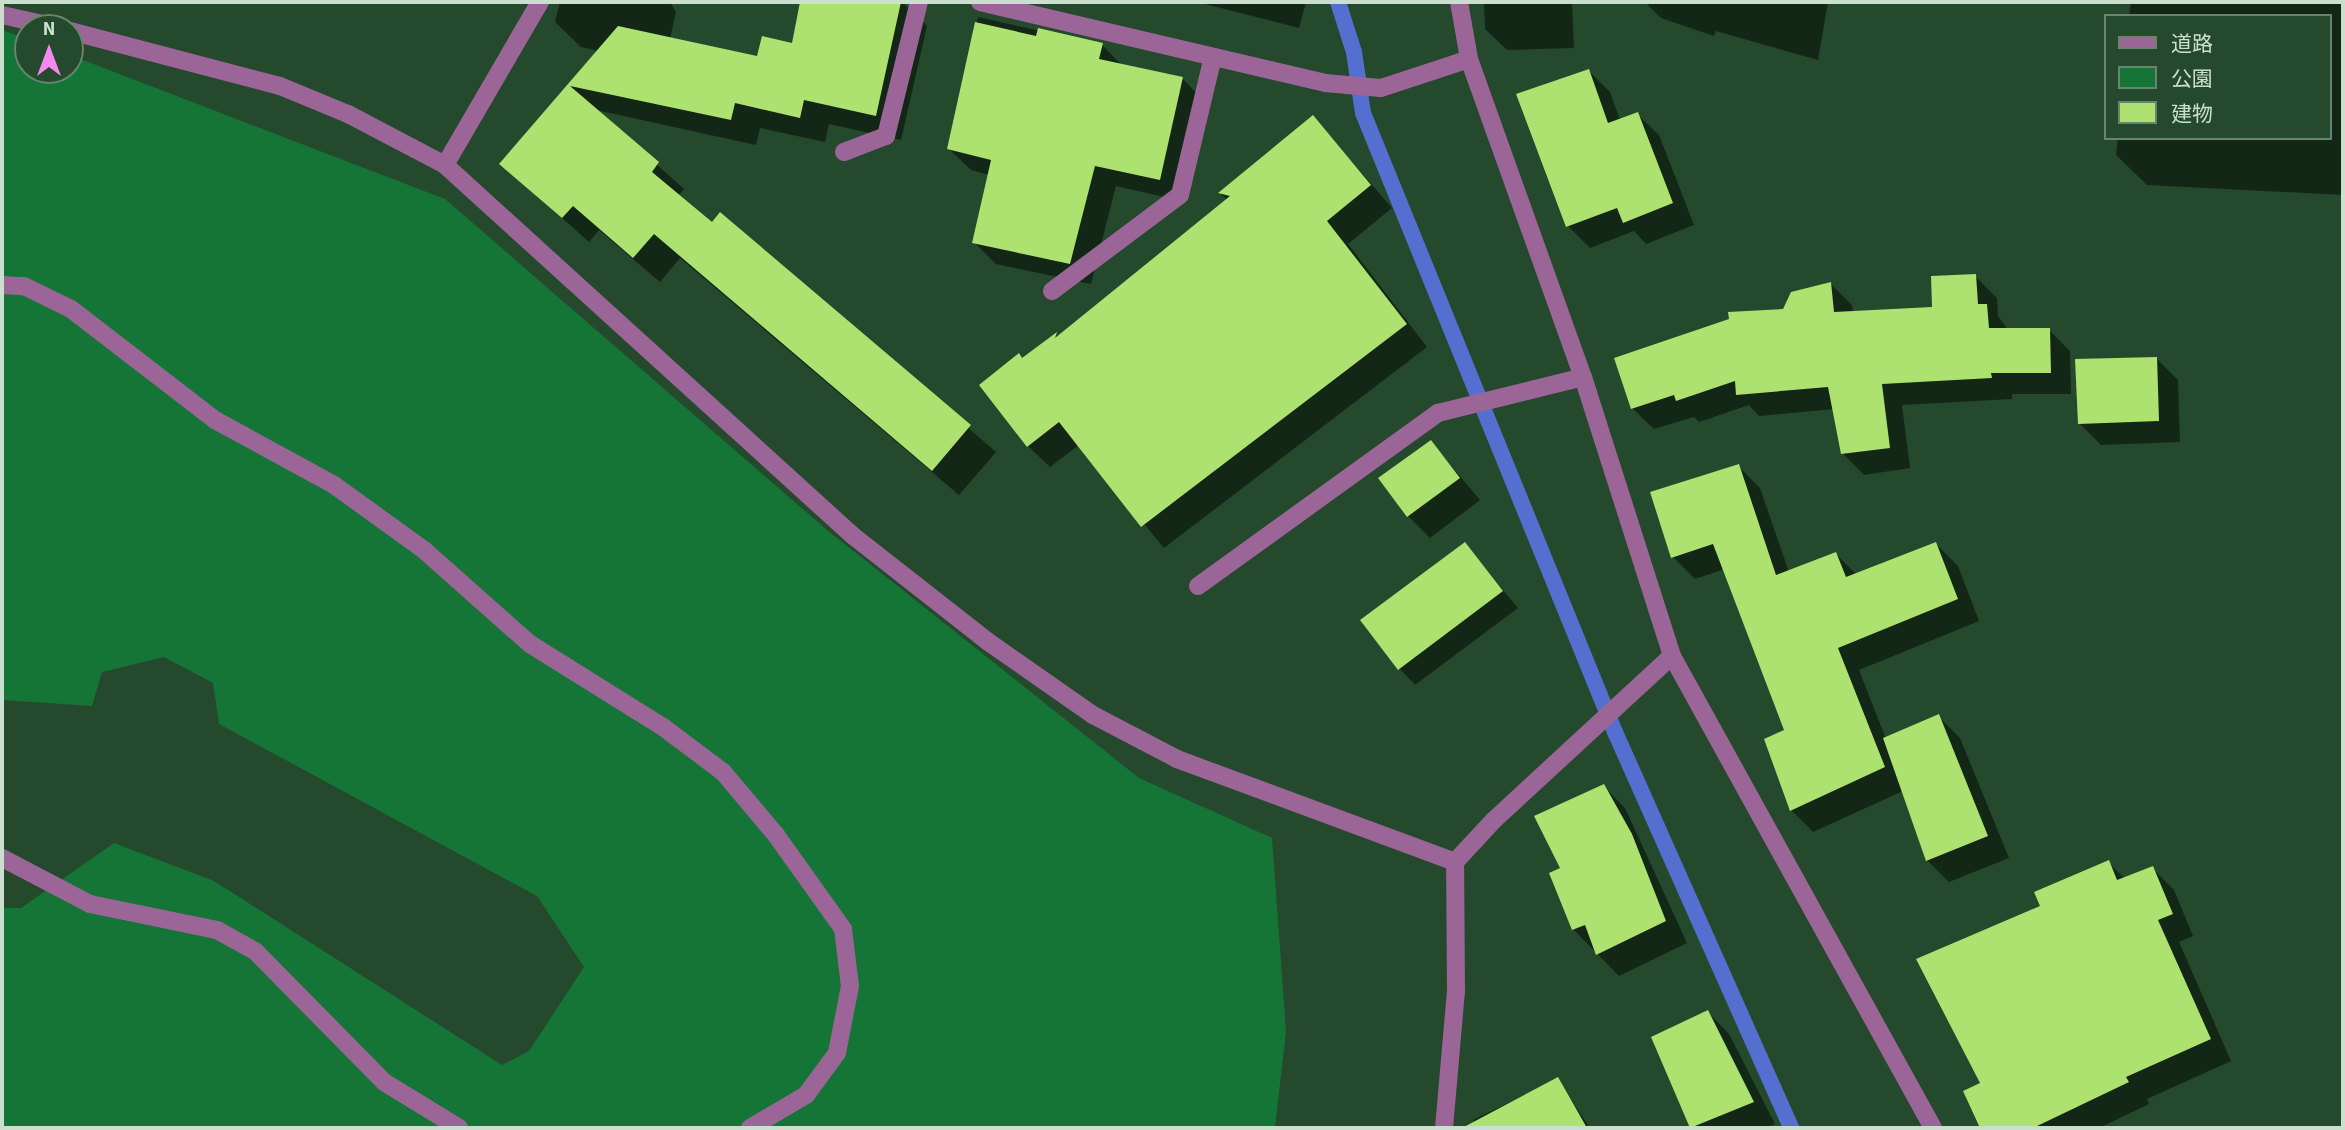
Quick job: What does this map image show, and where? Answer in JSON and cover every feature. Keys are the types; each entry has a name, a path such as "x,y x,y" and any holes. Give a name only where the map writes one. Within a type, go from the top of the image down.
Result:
{"street":[{"path":"445,165 540,2"},
{"path":"844,152 886,136 919,2"},
{"path":"980,2 1345,85 1381,88 1469,59"},
{"path":"1458,2 1469,59 1583,377 1672,656 1933,1128"},
{"path":"84,35 280,86 348,114 445,165 852,535 987,641 1093,715 1177,759 1455,862"},
{"path":"1052,291 1180,195 1213,57"},
{"path":"2,285 24,286 71,309 215,420 334,485 424,550 530,644 663,727 723,772 776,835 843,929 850,986 837,1053 806,1095 750,1128"},
{"path":"1198,586 1438,413 1583,377"},
{"path":"1444,1128 1456,992 1455,862 1672,656"},
{"path":"2,858 90,905 217,930 255,951 384,1082 459,1128"}],"green space":[{"path":"2,30 14,34 14,84 84,84 84,60 445,199 827,530 1139,778 1272,838 1286,1031 1275,1128 2,1128 2,908 21,908 114,843 214,881 502,1065 529,1051 584,967 537,896 219,724 213,683 164,657 102,672 92,706 2,700"}],"building":[{"path":"800,2 901,2 876,116 804,100 800,118 735,103 731,120 570,86 659,162 652,172 712,222 720,212 971,425 932,471 654,234 633,258 573,206 562,218 499,164 618,26 757,56 762,36 792,43"},
{"path":"975,22 1036,36 1038,28 1103,43 1099,59 1183,77 1160,180 1095,166 1070,264 972,243 991,160 947,149"},
{"path":"1589,69 1608,123 1638,112 1673,203 1623,223 1617,208 1566,227 1516,94"},
{"path":"1313,115 1371,185 1327,221 1407,324 1141,527 1059,422 1027,447 979,385 1019,353 1022,358 1057,332 1055,338 1230,196 1218,193"},
{"path":"1976,274 1978,304 1987,304 1989,328 2050,328 2051,373 1991,373 1992,378 1882,384 1890,448 1841,454 1828,387 1736,395 1735,381 1676,401 1674,395 1631,409 1614,358 1729,319 1728,312 1783,309 1791,292 1831,282 1834,312 1932,307 1931,276"},
{"path":"2157,357 2159,421 2078,424 2075,359"},
{"path":"1431,440 1460,478 1407,517 1378,478"},
{"path":"1739,464 1776,575 1836,552 1846,577 1936,542 1958,599 1838,648 1885,767 1790,811 1764,739 1784,730 1713,544 1671,558 1650,492"},
{"path":"1465,542 1503,591 1398,670 1360,620"},
{"path":"1939,714 1988,836 1926,861 1883,738"},
{"path":"1604,784 1632,834 1666,921 1596,955 1585,925 1572,930 1549,873 1560,868 1534,816"},
{"path":"2109,860 2117,880 2153,866 2173,914 2158,920 2211,1039 2126,1077 2129,1082 2033,1128 1980,1128 1963,1091 1980,1083 1916,959 2040,906 2034,892"},
{"path":"1708,1010 1754,1102 1690,1128 1651,1037"},
{"path":"1558,1077 1587,1128 1462,1128"}],"waterway":[{"path":"1338,2 1354,52 1363,113 1615,732 1791,1128"}]}
